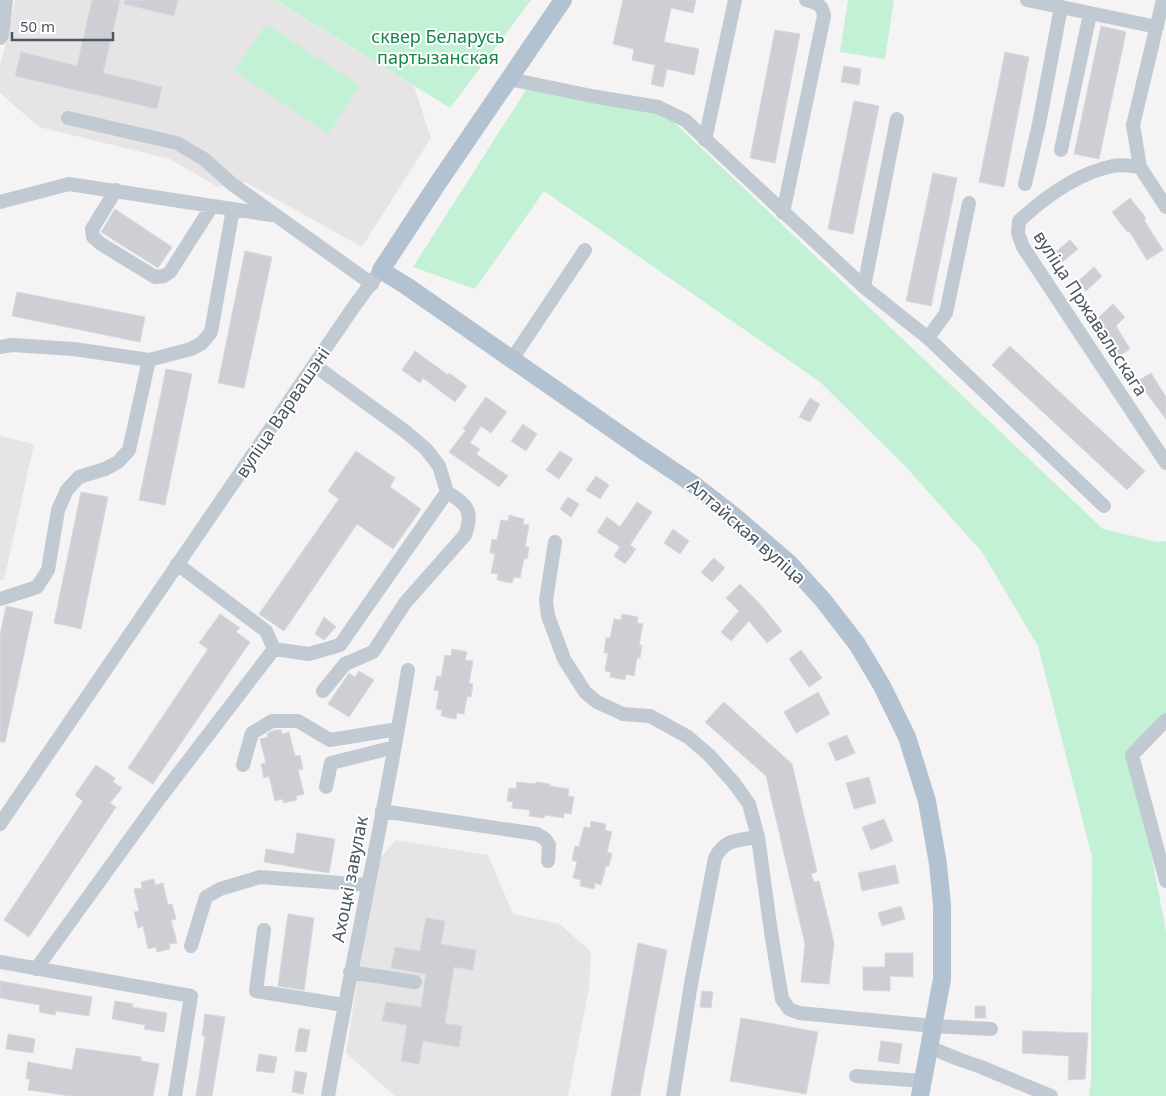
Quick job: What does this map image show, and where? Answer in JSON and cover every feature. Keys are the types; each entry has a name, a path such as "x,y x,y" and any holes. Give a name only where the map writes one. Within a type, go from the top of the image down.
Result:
{"main road":[{"name":"вуліца Варвашэні","path":"377,277 438,183 563,0"},
{"name":"Алтайская вуліца","path":"377,277 512,359 693,484 788,562 823,600 857,644 882,686 907,737 927,801 938,864 942,905 942,978 922,1089"}],"street":[{"path":"0,38 2,35 6,0"},
{"path":"705,140 735,0"},
{"path":"783,213 824,16 823,9 818,3 806,0"},
{"path":"1028,0 1157,26"},
{"path":"1163,0 1133,125 1140,167 1166,207"},
{"path":"1025,184 1039,124 1061,7"},
{"path":"1061,150 1090,14"},
{"path":"509,79 658,107 685,120 864,287 928,338 1104,506"},
{"path":"68,118 177,143 204,159 232,184 275,216 377,277"},
{"path":"864,287 896,120"},
{"name":"вуліца Пржавальскага","path":"1140,167 1114,165 1094,171 1067,184 1035,206 1019,221 1018,232 1022,247 1166,463"},
{"path":"0,202 69,184 275,216"},
{"path":"116,190 92,228 93,237 101,244 155,276 164,276 170,272 212,206"},
{"path":"928,338 946,313 969,203"},
{"path":"0,346 74,349 149,360 191,349 202,343 211,332 234,210"},
{"path":"512,359 585,250"},
{"name":"вуліца Варвашэні","path":"0,824 354,305 377,277"},
{"path":"0,599 37,587 48,570 58,510 66,490 79,477 104,469 118,462 129,450 149,360"},
{"path":"314,366 406,432 426,449 439,466 447,492 469,510 470,522 465,535 405,602 373,652 345,664 323,691"},
{"path":"274,649 309,654 340,645 447,492"},
{"path":"555,542 546,600 548,616 564,659 585,692 597,702 623,714 650,716 688,737 709,755 734,783 749,804 758,837 770,932 782,999 788,1008 798,1013 933,1026 991,1029"},
{"path":"177,564 266,631 274,649"},
{"path":"36,969 159,800 274,649"},
{"name":"Ахоцкі завулак","path":"328,1096 350,972 396,747 408,670"},
{"path":"1166,720 1132,755 1166,882"},
{"path":"244,765 252,733 272,721 298,722 330,740 398,729"},
{"path":"326,787 331,763 396,747"},
{"path":"382,811 537,834 545,839 549,845 548,861"},
{"path":"673,1096 691,984 715,858 721,848 729,842 758,837"},
{"path":"191,946 206,897 220,889 260,877 368,886"},
{"path":"264,930 256,991 344,1005"},
{"path":"0,962 191,996 175,1096"},
{"path":"350,972 415,982"},
{"path":"929,1047 981,1066 1050,1096"},
{"path":"856,1076 922,1089"}],"shaded area":[{"path":"15,0 274,0 414,86 431,138 362,247 245,182 218,187 170,159 39,127 0,93 0,67"},
{"path":"0,436 34,444 4,580 0,580"},
{"path":"396,840 488,855 513,914 560,924 591,952 589,988 568,1096 395,1096 346,1053 376,863"}],"green space":[{"name":"сквер Беларусь партызанская","path":"275,0 531,0 450,108"},
{"path":"848,0 894,0 885,59 840,52"},
{"path":"266,24 360,86 328,134 234,71"},
{"path":"526,90 658,107 1103,529 1157,542 1166,541 1166,718 1132,755 1166,931 1166,1096 1089,1096 1091,1080 1092,857 1038,646 982,552 906,467 820,382 544,191 475,289 413,267"}],"building":[{"path":"92,0 120,0 103,73 162,87 157,109 15,76 21,52 77,66"},
{"path":"125,0 178,0 174,16 124,4"},
{"path":"623,0 696,0 693,13 671,8 664,42 699,49 694,75 667,69 663,87 651,84 655,65 632,60 634,49 613,44"},
{"path":"1101,26 1126,32 1099,159 1074,154"},
{"path":"775,30 800,34 775,163 750,158"},
{"path":"1005,52 1029,57 1004,187 979,182"},
{"path":"844,66 861,69 859,85 841,82"},
{"path":"854,101 879,106 853,234 828,229"},
{"path":"933,173 957,178 931,306 906,301"},
{"path":"1130,198 1146,218 1144,220 1163,250 1147,260 1129,231 1127,232 1112,212"},
{"path":"115,209 172,247 158,268 101,232"},
{"path":"1070,240 1078,249 1060,264 1052,255"},
{"path":"245,251 272,257 244,388 218,383"},
{"path":"1094,267 1102,276 1086,291 1077,282"},
{"path":"17,292 145,317 140,342 12,316"},
{"path":"1113,304 1125,317 1116,326 1130,349 1117,357 1104,335 1093,323"},
{"path":"1010,346 1145,471 1127,490 992,365"},
{"path":"415,351 467,386 455,402 423,378 420,383 402,370"},
{"path":"166,369 192,374 165,505 139,500"},
{"path":"1151,373 1166,397 1166,419 1145,391 1142,392 1136,382"},
{"path":"486,397 507,412 491,433 481,426 470,443 480,449 476,454 508,476 499,487 449,452 466,430 463,429"},
{"path":"810,398 820,404 810,422 799,417"},
{"path":"523,424 537,434 526,451 511,441"},
{"path":"356,451 395,478 390,487 421,509 393,549 357,524 284,631 259,614 339,499 328,491"},
{"path":"560,451 573,459 559,479 546,470"},
{"path":"596,476 609,485 600,499 586,490"},
{"path":"81,492 108,497 81,629 54,623"},
{"path":"568,497 579,504 571,517 560,509"},
{"path":"637,502 652,512 630,545 636,549 625,564 614,556 620,547 597,532 607,517 620,527"},
{"path":"509,515 524,519 523,524 529,525 525,547 529,547 527,559 524,559 520,578 514,577 512,583 497,580 498,574 491,573 495,554 490,553 492,539 497,540 501,520 508,521"},
{"path":"673,529 689,541 680,554 664,543"},
{"path":"714,558 725,568 712,582 701,572"},
{"path":"740,584 760,604 782,631 767,643 749,621 731,641 721,632 739,611 726,598"},
{"path":"6,606 33,612 5,742 0,742 0,635"},
{"path":"220,614 240,628 236,632 250,642 153,784 128,768 208,649 199,643"},
{"path":"622,614 638,617 637,623 643,624 639,645 642,645 640,658 637,658 634,676 626,674 625,680 610,677 611,672 605,671 608,653 604,653 606,638 610,638 614,619 621,620"},
{"path":"324,617 336,627 324,640 315,634"},
{"path":"452,649 467,652 465,660 473,661 469,683 473,684 471,697 467,696 464,714 457,713 456,719 441,716 442,710 436,709 439,691 434,690 437,676 441,677 445,655 451,656"},
{"path":"801,650 822,678 809,687 789,659"},
{"path":"359,671 374,680 349,717 328,704 349,673 355,677"},
{"path":"818,692 830,714 796,733 784,712"},
{"path":"724,702 792,764 817,872 811,874 814,882 819,881 834,943 829,984 801,982 805,944 766,776 705,722"},
{"path":"274,730 281,730 282,734 289,732 295,756 300,755 303,769 298,770 304,794 296,796 297,800 283,803 283,799 275,801 269,776 264,778 261,764 266,763 260,739 268,737 267,734"},
{"path":"847,735 855,753 836,761 828,743"},
{"path":"96,765 115,778 113,782 122,788 110,803 116,807 29,937 4,920 83,801 75,795"},
{"path":"869,777 876,803 854,809 846,783"},
{"path":"517,782 536,784 536,782 569,789 568,796 574,797 571,814 564,813 564,818 545,815 544,818 529,816 530,810 512,808 513,802 507,801 509,788 516,789"},
{"path":"884,819 893,841 871,850 862,827"},
{"path":"591,821 606,824 605,830 612,832 607,852 612,854 609,866 606,866 601,885 595,883 594,889 580,886 581,880 573,878 577,862 572,860 575,846 579,847 584,827 590,828"},
{"path":"297,833 335,839 329,873 264,862 266,849 294,854"},
{"path":"895,865 899,883 862,891 858,873"},
{"path":"154,879 155,885 163,883 168,905 172,904 176,919 171,920 177,943 169,944 170,949 157,952 156,947 148,949 143,926 138,928 134,912 139,911 134,889 142,888 141,882"},
{"path":"901,906 905,919 882,926 878,913"},
{"path":"288,914 314,918 304,990 278,986"},
{"path":"426,918 445,921 441,944 476,950 473,970 454,967 445,1023 462,1026 459,1047 423,1041 419,1064 401,1061 407,1025 382,1021 386,1002 421,1007 426,974 391,968 395,947 420,951"},
{"path":"638,943 667,950 640,1096 611,1096"},
{"path":"885,953 913,953 913,977 890,976 890,991 863,990 863,967 885,967"},
{"path":"0,981 92,997 89,1016 56,1011 55,1015 39,1012 40,1005 0,998"},
{"path":"702,991 713,992 711,1008 700,1007"},
{"path":"115,1001 133,1004 132,1007 167,1013 164,1032 144,1029 145,1025 112,1019"},
{"path":"975,1006 985,1006 986,1018 975,1018"},
{"path":"205,1014 225,1017 212,1096 196,1096 205,1036 202,1035"},
{"path":"741,1018 818,1032 806,1094 730,1081"},
{"path":"299,1028 310,1030 306,1052 295,1051"},
{"path":"1023,1031 1088,1033 1085,1079 1068,1080 1069,1056 1022,1053"},
{"path":"8,1034 35,1039 33,1053 6,1049"},
{"path":"881,1041 902,1044 899,1064 878,1061"},
{"path":"76,1048 141,1057 141,1061 159,1064 153,1096 71,1096 28,1090 30,1079 26,1079 28,1062 72,1070"},
{"path":"259,1054 277,1057 274,1073 256,1071"},
{"path":"295,1071 307,1073 303,1094 292,1092"}]}
